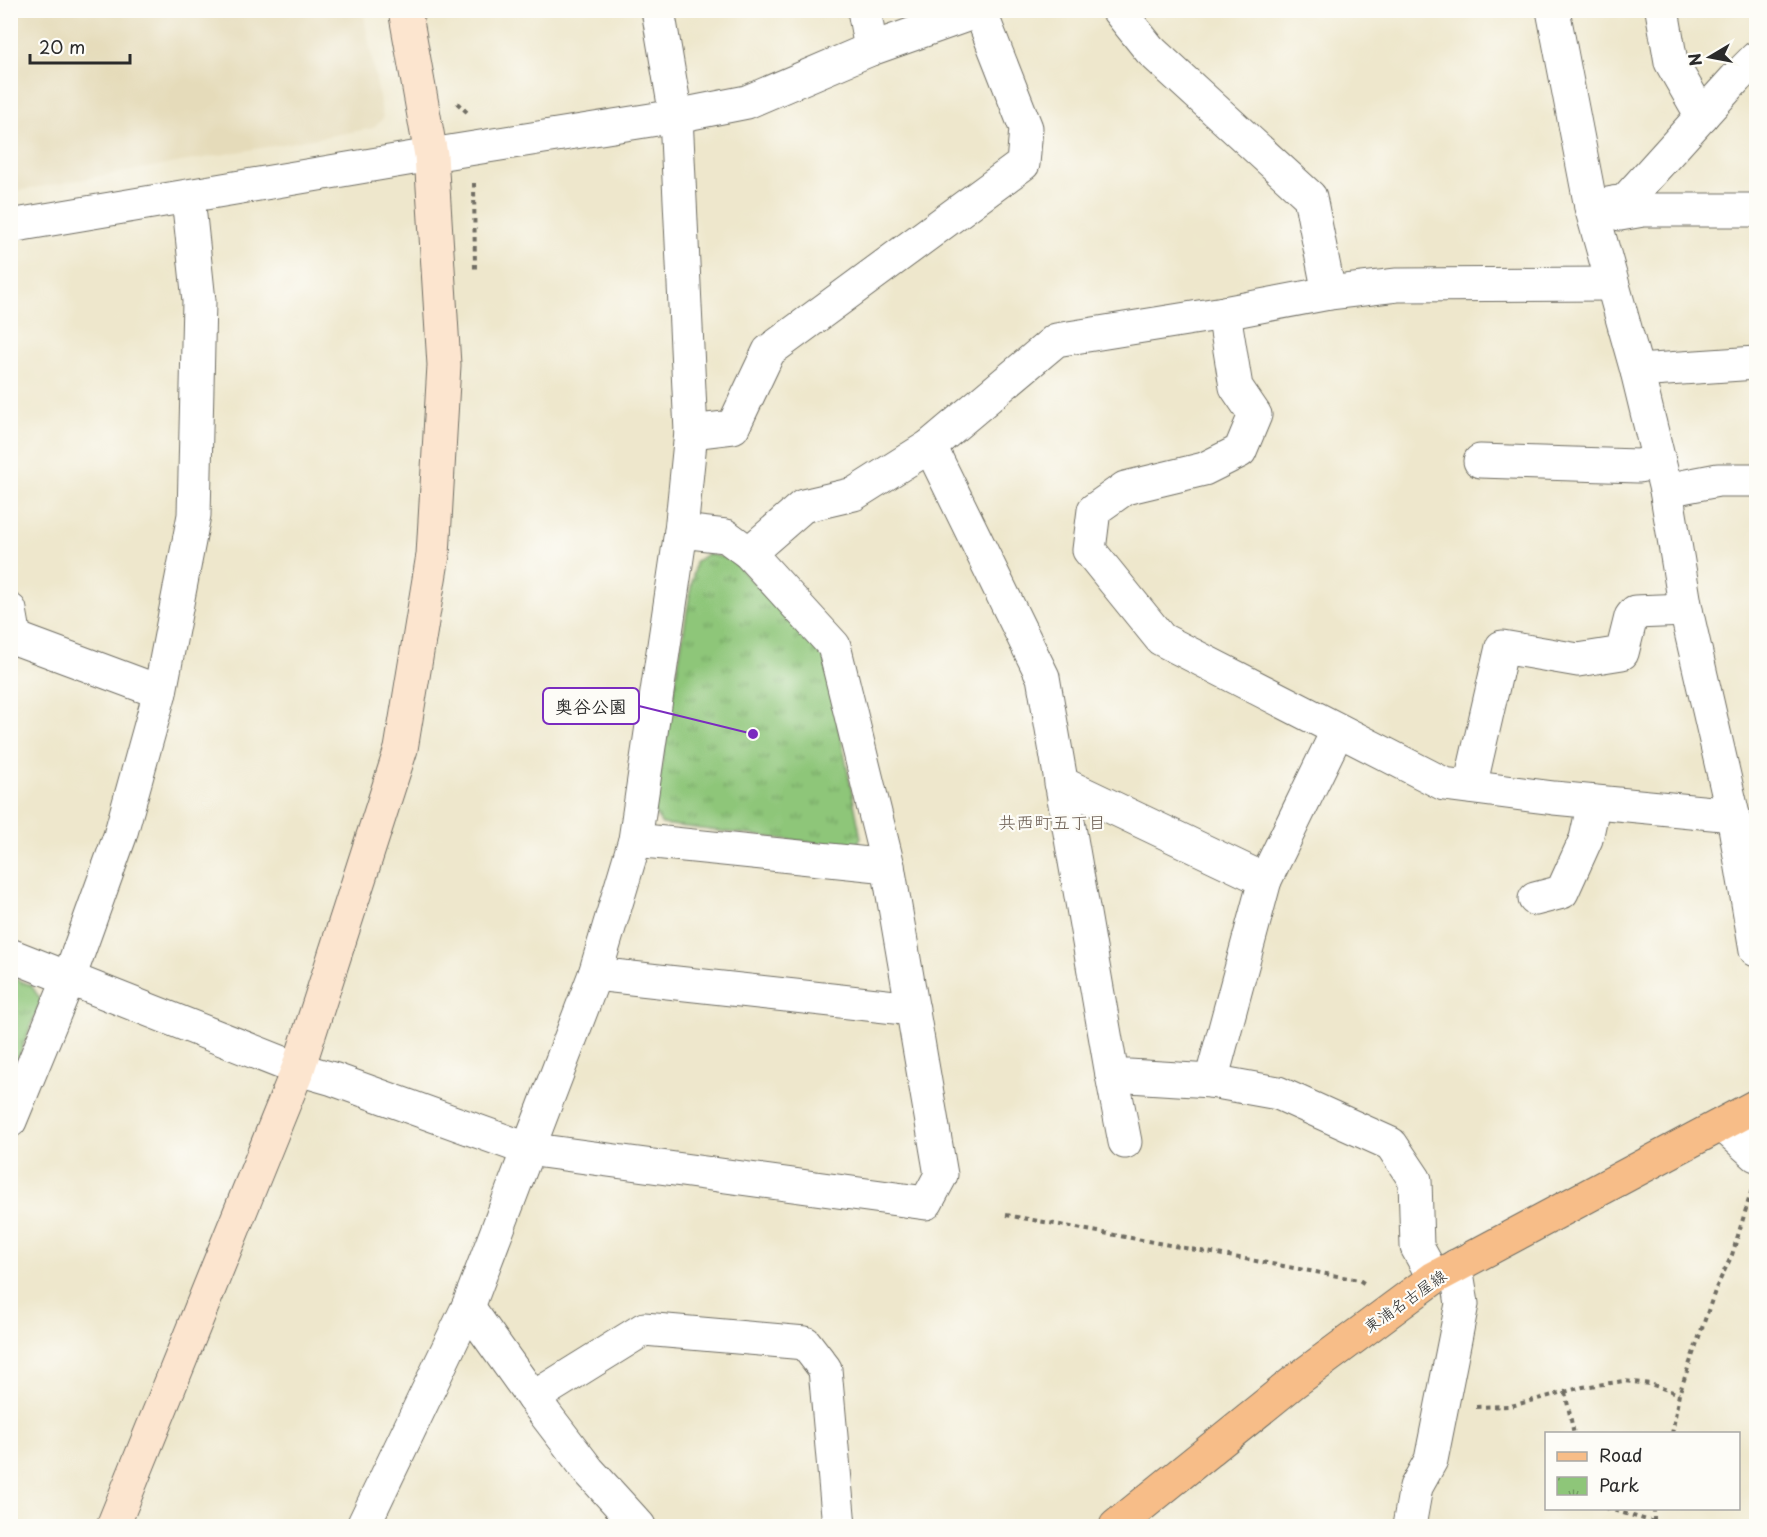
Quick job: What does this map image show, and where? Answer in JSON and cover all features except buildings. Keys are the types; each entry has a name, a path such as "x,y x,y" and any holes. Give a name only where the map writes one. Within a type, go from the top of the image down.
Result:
{"main road":[{"name":"東浦名古屋線","path":"1116,1527 1294,1382 1445,1272 1756,1106"}],"street":[{"path":"113,1527 298,1069 400,749 432,555 444,365 431,155 405,10"},
{"path":"363,1527 468,1307 595,974 636,840 681,531 691,432 676,116 658,10"},
{"path":"864,10 871,49"},
{"path":"1118,10 1150,50 1310,197 1329,293"},
{"path":"1553,10 1602,205 1611,284 1637,371 1663,476 1686,610 1733,815 1756,950"},
{"path":"1662,10 1671,62 1702,116"},
{"path":"10,226 676,116 747,102 871,49 981,11 1026,128 1023,164 769,351 733,427 691,432"},
{"path":"1602,205 1624,201 1702,116 1750,72"},
{"path":"10,1120 69,978 120,836 160,692 194,515 199,301 188,196"},
{"path":"1602,205 1620,214 1642,210 1756,210"},
{"path":"749,553 803,506 854,494 930,446 1056,340 1224,313 1329,293 1396,285 1611,284"},
{"path":"1224,313 1236,387 1255,415 1240,451 1204,469 1125,488 1094,510 1089,549 1161,639 1444,784 1594,802 1733,815"},
{"path":"1637,371 1756,363"},
{"path":"930,446 1043,677 1125,1142"},
{"path":"1480,461 1638,466 1663,476 1756,480"},
{"path":"10,955 298,1069 333,1079 527,1149 926,1203 941,1175 888,867 834,646 749,553 726,536 681,531"},
{"path":"10,610 15,638 160,692"},
{"path":"1470,787 1502,647 1578,660 1622,653 1630,617 1635,612 1686,610"},
{"path":"1211,1081 1265,879 1338,730"},
{"path":"1061,783 1265,879"},
{"path":"1535,899 1562,892 1586,839 1594,802"},
{"path":"636,840 888,867"},
{"path":"595,974 913,1009"},
{"path":"1112,1075 1211,1081 1278,1093 1391,1144 1415,1180 1417,1246 1445,1272 1462,1304 1431,1460 1416,1487 1409,1527"},
{"path":"1723,1125 1756,1155"},
{"path":"468,1307 588,1470 639,1527"},
{"path":"533,1398 644,1329 805,1343 825,1369 839,1527"}],"path":[{"path":"455,93 457,104 474,117"},
{"path":"1671,1432 1679,1394 1716,1288 1732,1255 1756,1175"},
{"path":"1006,1215 1359,1280 1375,1290 1390,1310"},
{"path":"1443,1401 1481,1408 1511,1406 1583,1386 1624,1381 1650,1384 1679,1394"},
{"path":"1564,1392 1574,1432"},
{"path":"1610,1510 1673,1527"},
{"path":"1654,1510 1654,1522"}],"shaded area":[{"path":"11,10 363,11 383,118 374,128 11,192"}],"green space":[{"path":"707,554 731,559 825,657 861,838 855,848 662,824 654,812 695,563"},
{"path":"11,977 31,985 41,1000 11,1077"}],"place":[{"name":"奥谷公園","path":"753,734"}],"district":[{"name":"共西町五丁目","path":"1052,823"}]}
